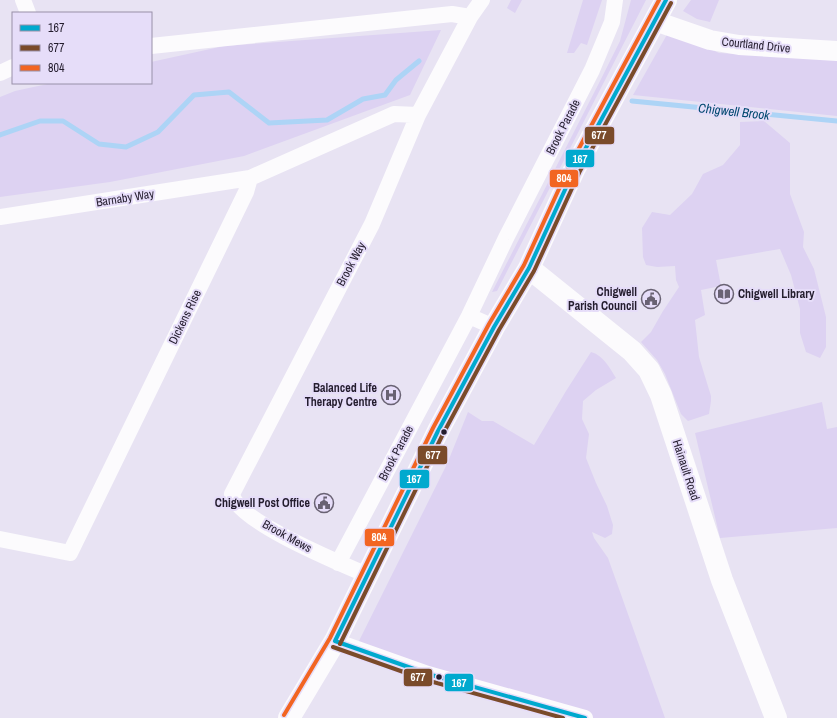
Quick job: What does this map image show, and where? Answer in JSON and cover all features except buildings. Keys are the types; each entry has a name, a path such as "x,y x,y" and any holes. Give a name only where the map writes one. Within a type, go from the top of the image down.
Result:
{"main road":[{"path":"294,709 335,641 438,432 494,327 529,268 575,168 666,0"},
{"name":"Hainault Road","path":"529,268 632,351 649,370 661,394 722,580 776,718"}],"street":[{"path":"23,0 28,12"},
{"name":"Brook Way","path":"239,507 233,499 232,494 234,489 372,224 418,115 470,17 482,0"},
{"name":"Brook Parade","path":"338,563 468,316 592,70 612,22 615,0"},
{"path":"152,46 452,14 470,17"},
{"name":"Courtland Drive","path":"655,21 710,40 739,45 837,51"},
{"path":"0,73 12,67"},
{"path":"250,178 394,114 418,115"},
{"name":"Barnaby Way","path":"0,217 250,178"},
{"name":"Dickens Rise","path":"0,539 70,553 246,192 250,178"},
{"path":"468,316 494,327"},
{"name":"Brook Mews","path":"239,507 274,532 338,563"},
{"path":"338,563 367,575"},
{"path":"335,641 428,674 585,718"}],"shaded area":[{"path":"511,0 522,0 515,13 507,8"},
{"path":"583,0 602,0 587,45 581,43 574,53 567,53"},
{"path":"631,0 646,0 497,291 492,292 620,41"},
{"path":"691,0 719,0 710,22 697,19 683,11"},
{"path":"441,30 410,95 244,156 110,182 0,197 0,97 15,91 47,84 152,84 152,62 224,46"},
{"path":"669,31 719,53 837,60 837,116 633,95"},
{"path":"764,121 790,143 790,194 804,232 803,247 814,269 826,317 826,347 820,358 806,352 800,333 800,309 791,275 780,249 716,260 721,286 701,290 705,315 695,320 699,357 711,396 709,414 688,421 681,414 665,374 657,360 641,342 651,332 679,287 676,280 675,266 657,267 646,265 643,257 642,228 652,212 670,215 692,194 703,174 723,165 740,145 740,122"},
{"path":"591,352 603,359 616,378 596,390 583,401 582,419 589,434 586,458 607,506 613,525 612,534 605,538 592,532 594,538 608,558 665,718 593,718 355,649 447,464 468,412 482,421 493,421 534,445"},
{"path":"822,402 827,429 837,427 837,528 720,538 695,433"}],"waterway":[{"name":"Chigwell Brook","path":"0,135 40,121 63,121 99,144 126,147 158,132 194,95 229,92 269,123 327,120 363,99 385,95 396,80 419,61"},
{"name":"Chigwell Brook","path":"632,101 837,121"}],"transit line":[{"name":"804","path":"284,715 330,638 433,428 489,324 524,265 570,165 659,0"},
{"name":"167","path":"335,641 438,431 494,327 529,268 575,168 666,0"},
{"name":"677","path":"340,644 443,434 499,330 534,271 580,171 671,3"},
{"name":"167","path":"335,641 428,674 585,718"},
{"name":"677","path":"333,647 426,680 563,718"}],"place":[{"name":"Chigwell Library","path":"724,294"},
{"name":"Chigwell Parish Council","path":"651,299"},
{"name":"Balanced Life Therapy Centre","path":"391,395"},
{"name":"Chigwell Post Office","path":"324,503"}]}
